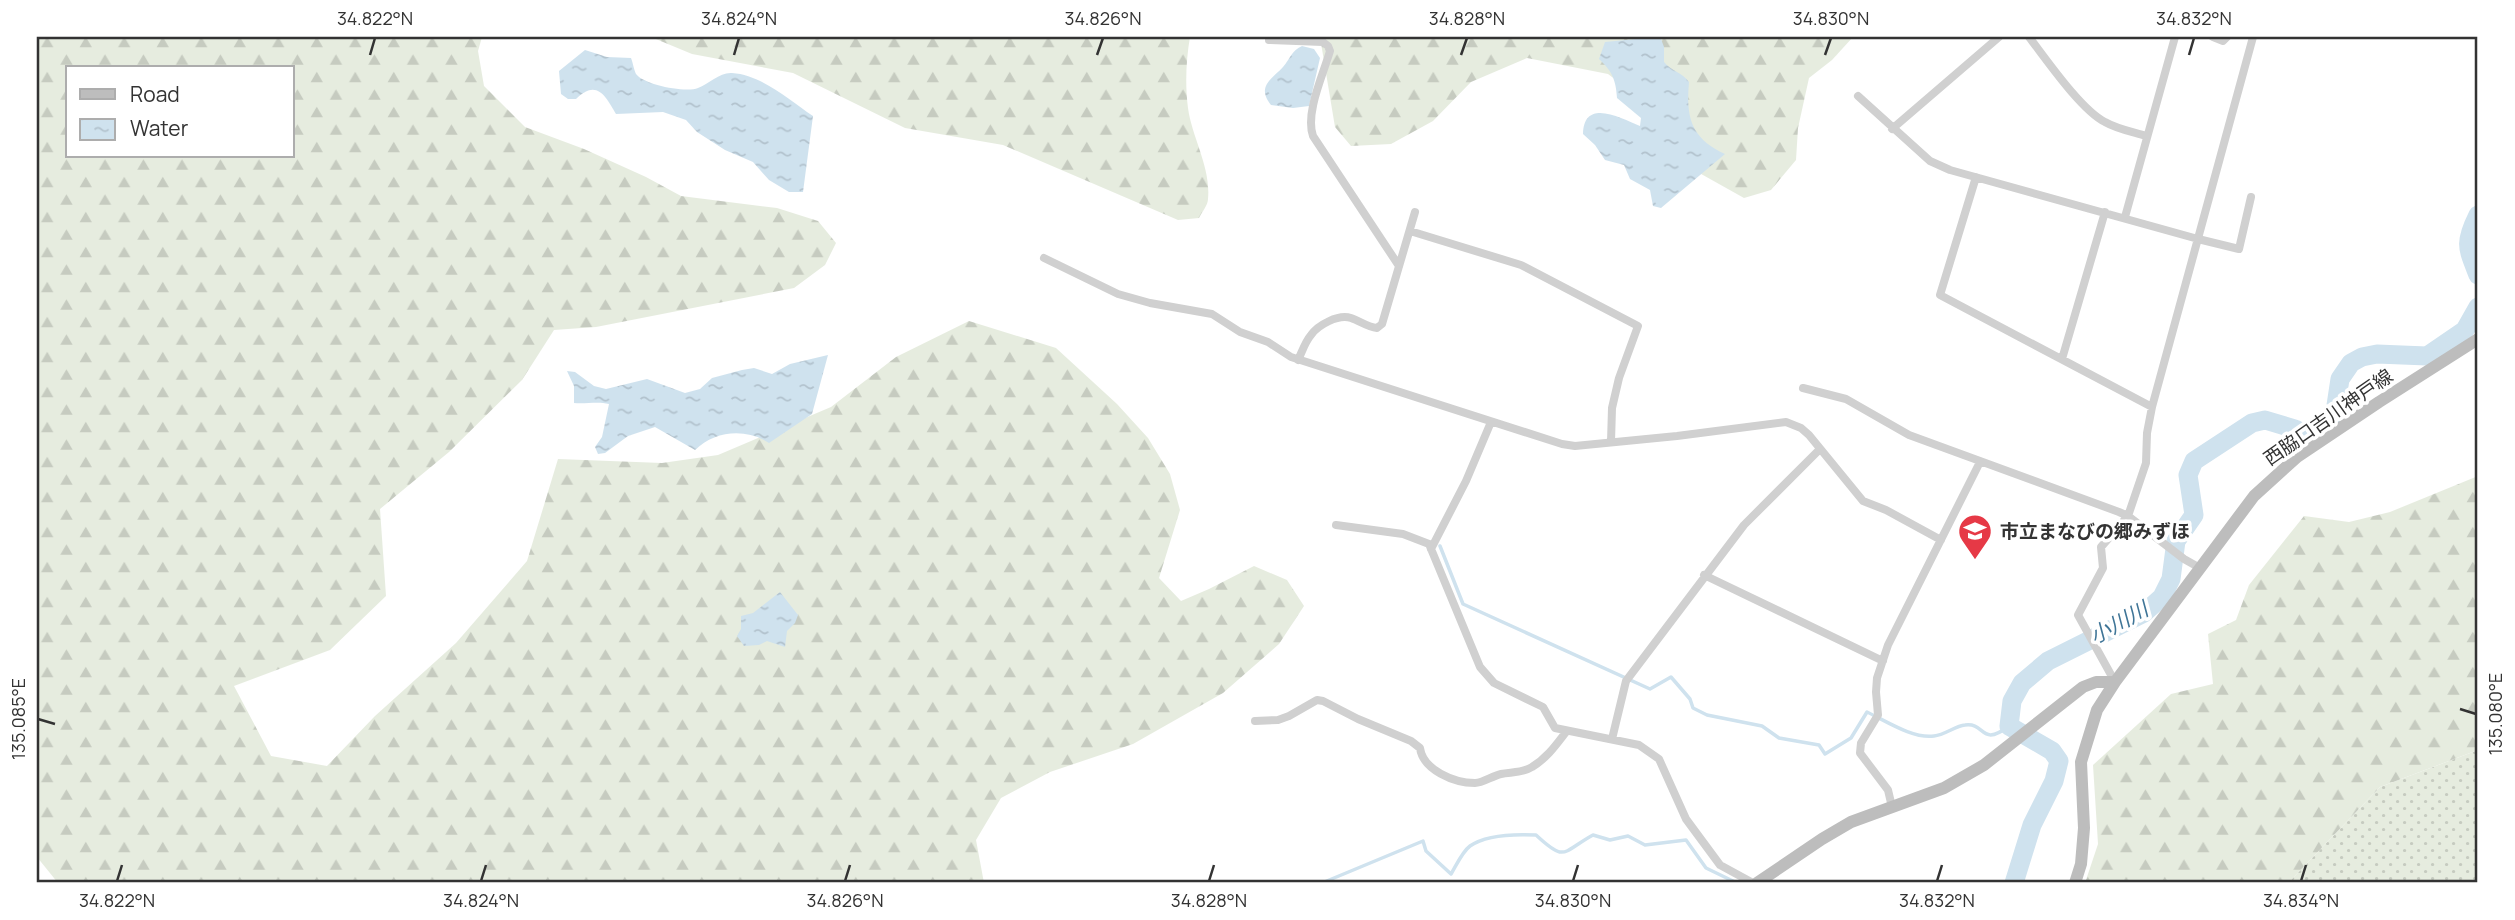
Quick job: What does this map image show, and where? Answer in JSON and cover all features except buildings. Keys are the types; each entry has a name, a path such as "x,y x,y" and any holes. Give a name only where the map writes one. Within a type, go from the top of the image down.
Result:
{"main road":[{"name":"西脇口吉川神戸線","path":"2076,883 2081,864 2084,828 2081,762 2096,710 2115,682 2254,496 2297,457 2478,340"},
{"path":"1755,883 1851,822 1944,788 1984,765 2083,687 2096,681 2115,682"}],"street":[{"path":"1892,129 1999,37"},
{"path":"2029,37 2062,79 2098,118 2107,124 2146,136"},
{"path":"2125,218 2175,37"},
{"path":"2213,37 2223,41 2227,37"},
{"path":"2115,682 2078,615 2103,568 2101,547 2128,516 2146,463 2147,433 2152,407 2253,37"},
{"path":"1269,40 1323,42 1328,46 1330,51 1311,113 1310,126 1313,136 1399,267"},
{"path":"1858,96 1930,161 1950,170 2239,250 2251,197"},
{"path":"1976,177 1940,295 2152,407"},
{"path":"1298,360 1309,336 1336,319 1349,317 1377,328 1382,324 1415,212"},
{"path":"2062,359 2105,212"},
{"path":"1410,231 1521,265 1638,326 1619,377 1612,408 1611,442"},
{"path":"1044,258 1103,284 1118,294 1150,303 1212,314 1240,332 1268,342 1298,360 1562,444 1575,446 1786,422 1801,428 1809,435 1863,501 1886,510 1941,540"},
{"path":"1803,388 1846,399 1909,435 2128,516 2200,568"},
{"path":"1431,549 1466,481 1492,422"},
{"path":"1612,739 1626,681 1744,525 1819,450"},
{"path":"1892,807 1888,790 1860,753 1861,743 1878,715 1877,678 1888,645 1980,462"},
{"path":"1336,525 1403,534 1429,544 1480,667 1494,683 1543,707 1555,728 1639,746 1659,759 1686,818 1720,864 1755,883"},
{"path":"1704,575 1883,661"},
{"path":"1255,721 1278,720 1317,700 1323,701 1411,741 1420,748 1422,758 1434,771 1476,783 1499,774 1532,768 1551,753 1566,732"}],"green space":[{"path":"37,37 482,37 478,51 484,86 525,127 584,149 681,196 777,208 818,221 836,243 825,265 794,288 596,327 554,330 522,380 449,452 380,509 386,596 330,650 234,686 271,756 327,766 375,716 456,643 527,561 558,459 662,463 718,455 831,407 896,357 969,321 1056,348 1117,404 1148,438 1170,474 1180,510 1159,578 1181,601 1254,566 1287,580 1304,606 1279,644 1223,693 1133,744 1050,772 1001,798 976,840 984,883 58,883 37,857"},
{"path":"651,37 1190,37 1186,90 1190,119 1207,176 1208,201 1199,218 1178,220 1003,145 905,128 793,73 692,54"},
{"path":"1320,37 1853,37 1832,60 1809,78 1798,128 1796,160 1771,190 1744,198 1694,170 1645,102 1608,74 1527,58 1471,82 1433,121 1391,144 1351,146 1335,127"},
{"path":"2478,476 2478,750 2380,787 2288,883 2085,883 2098,844 2093,765 2171,694 2213,684 2208,634 2236,620 2249,585 2304,516 2349,522 2390,512"},
{"path":"2478,750 2478,883 2288,883 2380,787"}],"water":[{"path":"1661,39 1664,62 1689,82 1688,105 1697,133 1713,148 1725,154 1661,208 1653,206 1650,190 1630,179 1624,165 1605,160 1583,134 1585,123 1590,116 1597,113 1640,126 1641,118 1617,98 1612,76 1599,59 1605,42"},
{"path":"1302,46 1314,49 1320,58 1309,106 1293,108 1271,105 1265,93 1267,83"},
{"path":"585,50 607,57 631,58 640,78 666,87 692,89 723,74 732,73 754,78 775,89 813,116 803,192 789,192 769,180 753,162 725,150 697,132 686,120 663,112 616,114 604,96 595,90 583,93 576,99 568,99 561,94 559,71"},
{"path":"828,355 812,414 769,443 751,435 731,433 712,438 695,450 655,427 628,436 605,453 598,454 595,447 602,437 609,404 574,403 574,386 567,371 575,372 594,386 606,389 647,379 685,393 700,389 712,378 742,370 754,368 772,374 790,364"},
{"path":"780,592 798,615 787,631 785,647 767,641 759,645 744,646 737,636 741,629 741,616 753,613"}],"waterway":[{"name":"小川川","path":"2478,215 2469,239 2471,258 2478,275"},
{"name":"小川川","path":"2014,883 2032,825 2054,781 2059,761 2052,751 2009,726 2012,701 2022,683 2048,661 2144,613 2162,597 2171,579 2176,541 2194,515 2188,475 2194,461 2252,423 2265,420 2295,429 2305,435 2324,425 2335,412 2340,379 2351,363 2377,354 2427,356 2465,330 2478,307"},
{"path":"1440,546 1463,604 1650,689 1671,677 1690,699 1693,708 1707,715 1762,726 1779,738 1819,745 1825,754 1851,738 1867,712 1917,735 1926,736 1938,735 1965,725 1972,725 1988,735 1993,735 2009,726"},
{"path":"1322,883 1423,841 1426,851 1451,874 1464,852 1477,842 1493,837 1520,835 1536,835 1559,852 1569,850 1593,835 1610,840 1628,836 1645,845 1686,840 1706,868 1737,883"}],"place":[{"name":"市立まなびの郷みずほ","path":"1975,561"}]}
